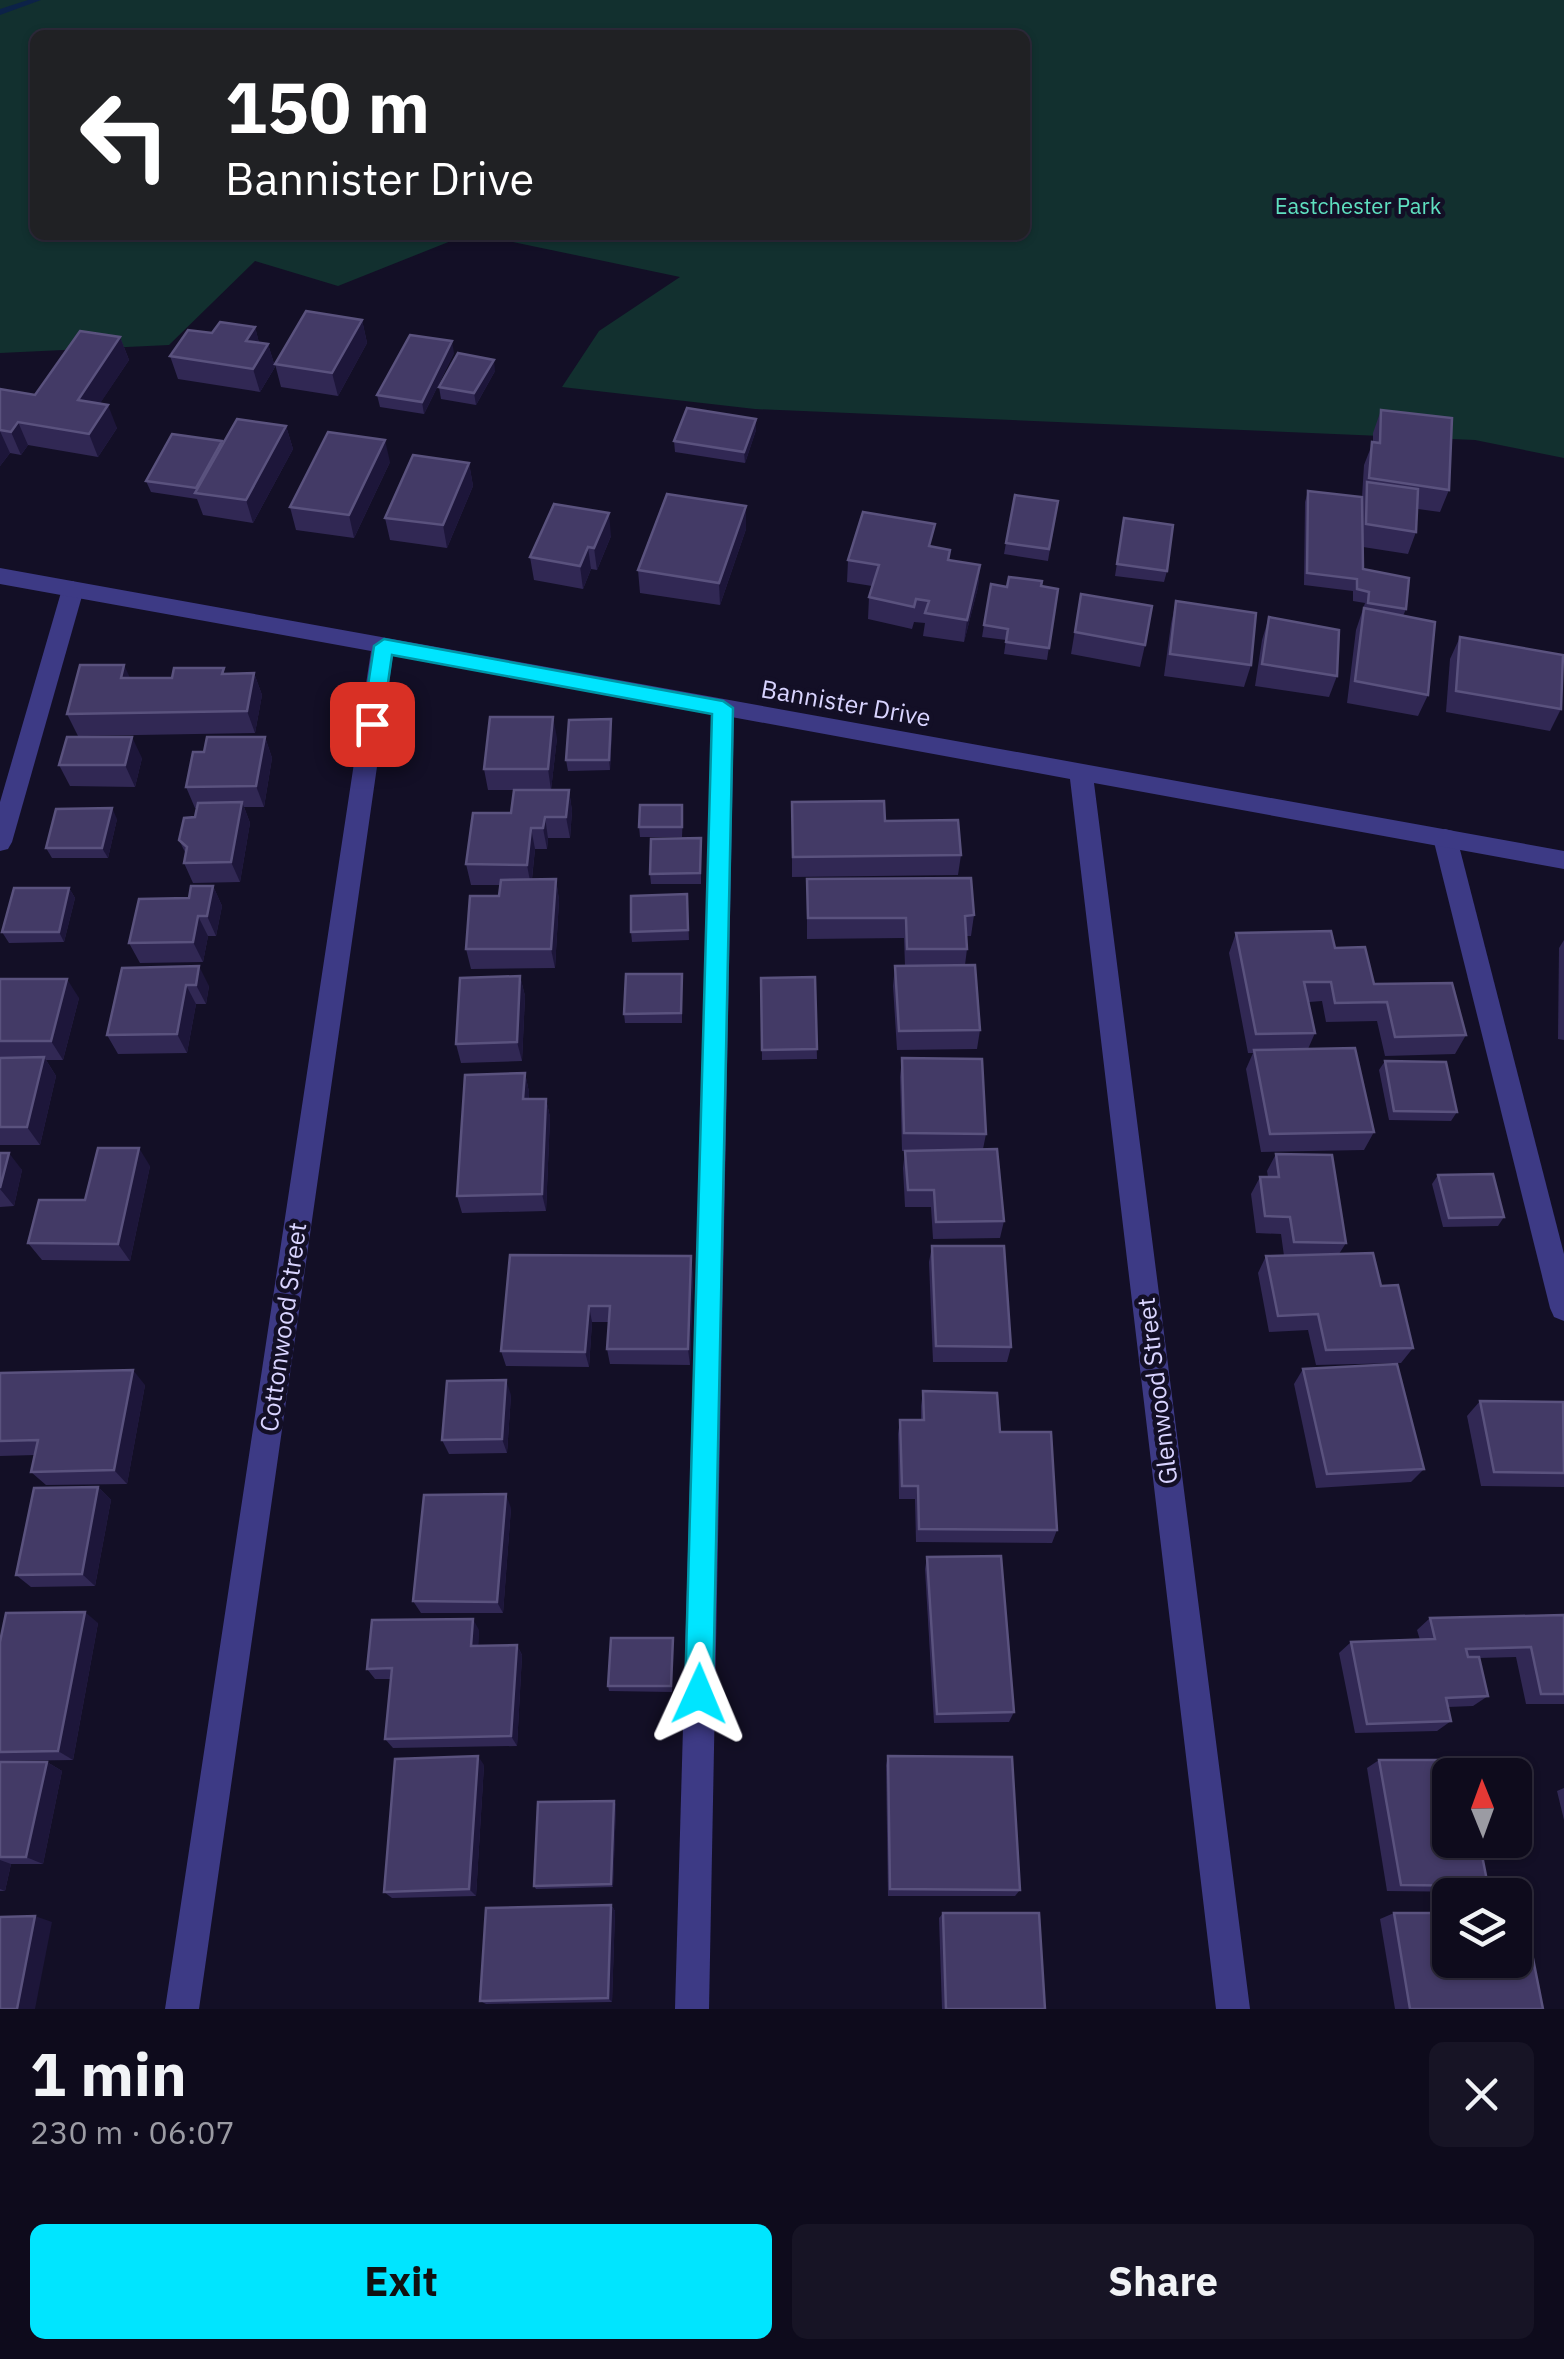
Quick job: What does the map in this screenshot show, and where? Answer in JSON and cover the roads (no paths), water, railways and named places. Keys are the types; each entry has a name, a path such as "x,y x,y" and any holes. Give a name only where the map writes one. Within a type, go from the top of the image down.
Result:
{"street":[{"name":"Bannister Drive","path":"0,576 1564,860"},
{"path":"0,842 72,589"},
{"name":"Cottonwood Street","path":"182,2009 384,646"},
{"path":"692,2009 723,708"},
{"name":"Glenwood Street","path":"1082,774 1233,2009"},
{"path":"1445,838 1564,1308"}],"waterway":[{"path":"0,12 37,0"}],"park label":[{"name":"Eastchester Park","path":"1358,206"}]}
